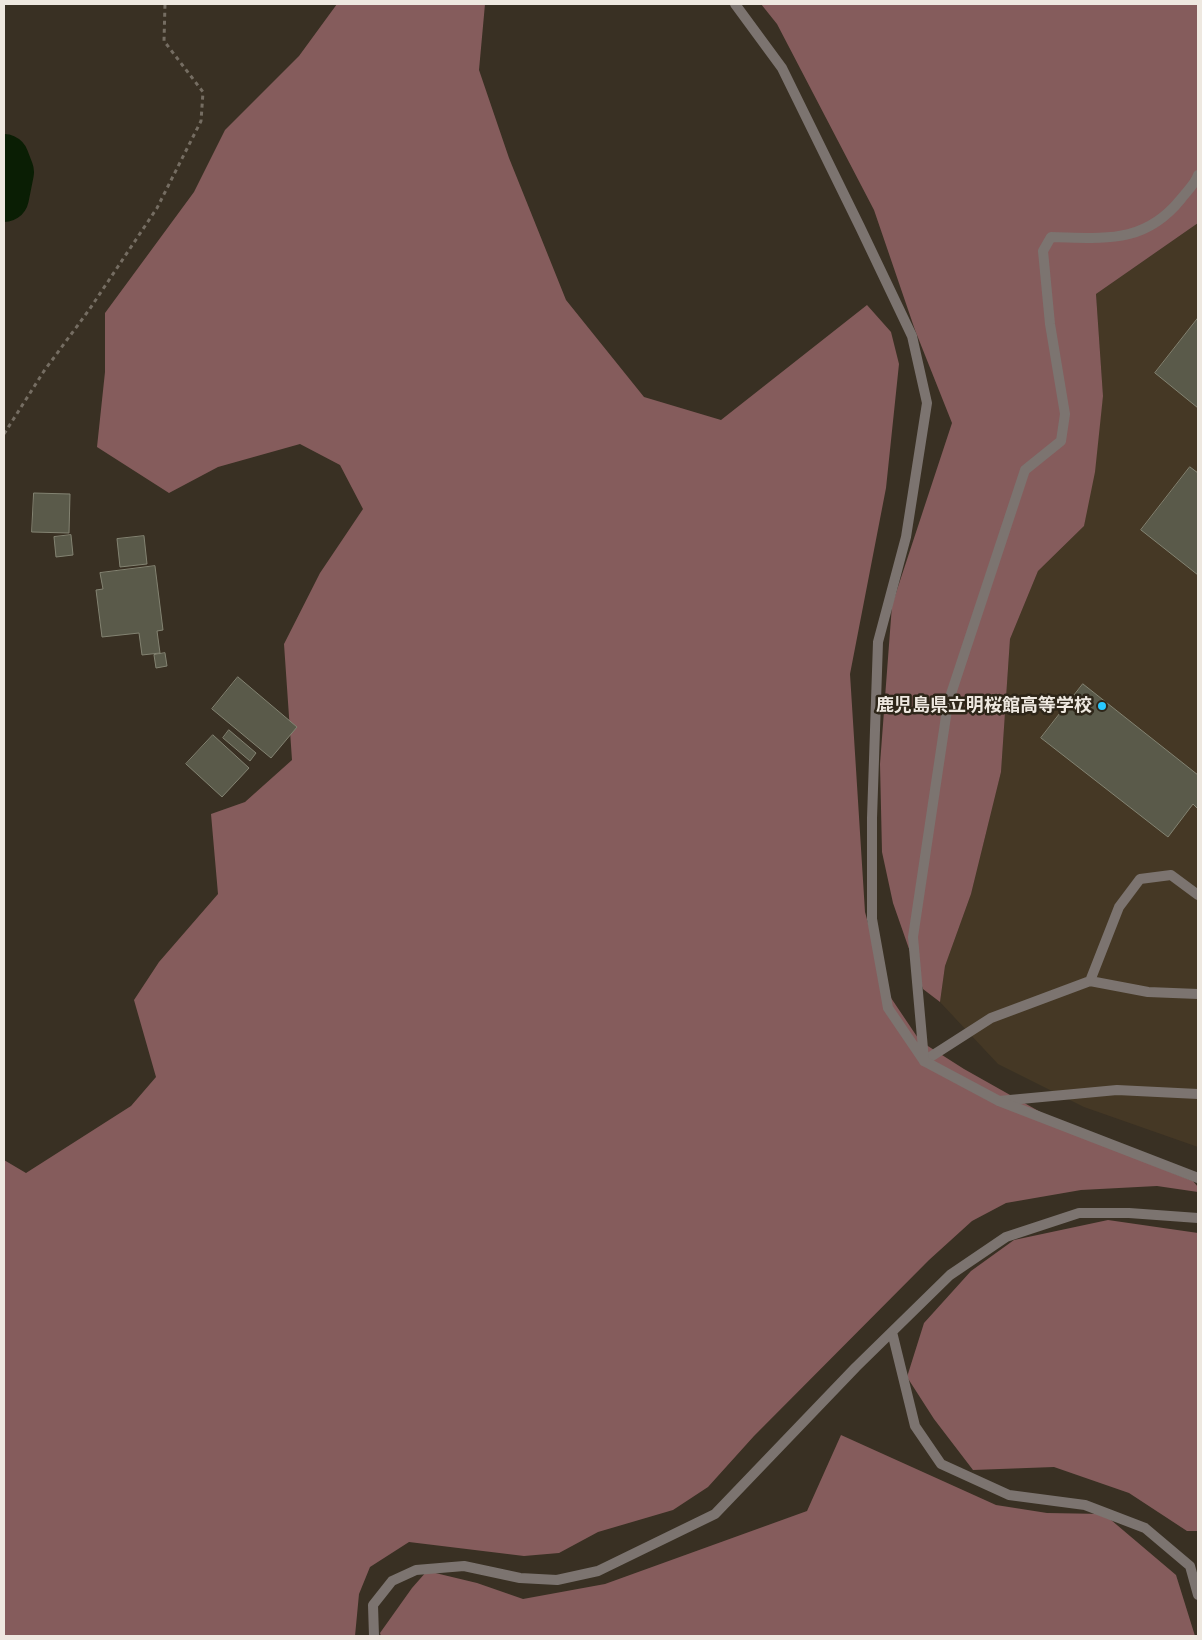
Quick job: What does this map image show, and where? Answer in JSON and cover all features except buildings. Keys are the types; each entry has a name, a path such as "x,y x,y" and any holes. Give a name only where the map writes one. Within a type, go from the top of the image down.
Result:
{"street":[{"path":"735,4 782,68 860,227 912,336 927,403 906,537 878,642 872,818 872,919 888,1008 924,1061 999,1101 1198,1178"},
{"path":"924,1061 913,937 948,703 1025,470 1061,441 1065,414 1050,324 1043,251 1051,237 1111,238 1136,234 1159,220 1178,203 1198,175"},
{"path":"1090,981 1119,907 1140,879 1170,875 1198,895"},
{"path":"924,1061 991,1018 1090,981 1148,992 1193,996 1198,994"},
{"path":"999,1101 1117,1090 1198,1094"},
{"path":"374,1636 373,1604 392,1581 416,1570 464,1566 520,1578 557,1580 598,1571 715,1514 950,1275 1006,1237 1079,1213 1129,1213 1198,1218"},
{"path":"892,1332 915,1426 941,1464 1009,1495 1085,1505 1144,1528 1190,1566 1198,1595"}],"path":[{"path":"4,434 44,371 89,310 157,208 201,121 203,92 164,41 165,4"}],"shaded area":[{"path":"337,4 485,4 479,70 509,158 566,300 644,397 721,420 867,305 891,332 899,364 886,488 850,674 865,912 887,992 920,1041 964,1069 1090,1140 1193,1181 1198,1187 1198,1192 1157,1186 1081,1190 1006,1203 972,1221 929,1260 754,1436 708,1487 673,1510 598,1532 559,1553 524,1556 409,1542 370,1567 359,1594 355,1636 4,1636 4,1160 26,1173 131,1106 156,1077 134,1000 159,962 218,894 211,814 245,802 292,760 284,644 320,573 363,509 340,465 300,444 218,467 169,493 97,447 105,372 105,313 194,192 225,130 299,56"},
{"path":"761,4 1198,4 1198,223 1096,294 1103,396 1095,472 1084,526 1038,571 1010,639 1001,772 971,894 945,966 940,1002 923,989 893,903 882,852 880,764 892,605 952,423 915,330 874,210 777,24"},
{"name":"鹿児島県立明桜館高等学校","path":"1198,223 1198,1147 1084,1107 998,1064 940,1002 945,966 971,894 1001,772 1010,639 1038,571 1084,526 1103,396 1096,294"},
{"path":"1108,1220 1198,1233 1198,1531 1187,1531 1129,1493 1054,1467 973,1470 934,1419 907,1377 924,1323 971,1271 1014,1240"},
{"path":"841,1435 996,1505 1047,1513 1104,1514 1176,1575 1195,1636 381,1636 380,1633 412,1588 427,1571 477,1583 523,1599 605,1584 807,1511"}],"waterway":[{"path":"4,159 9,172 4,197"}],"place":[{"name":"鹿児島県立明桜館高等学校","path":"1102,706"}]}
